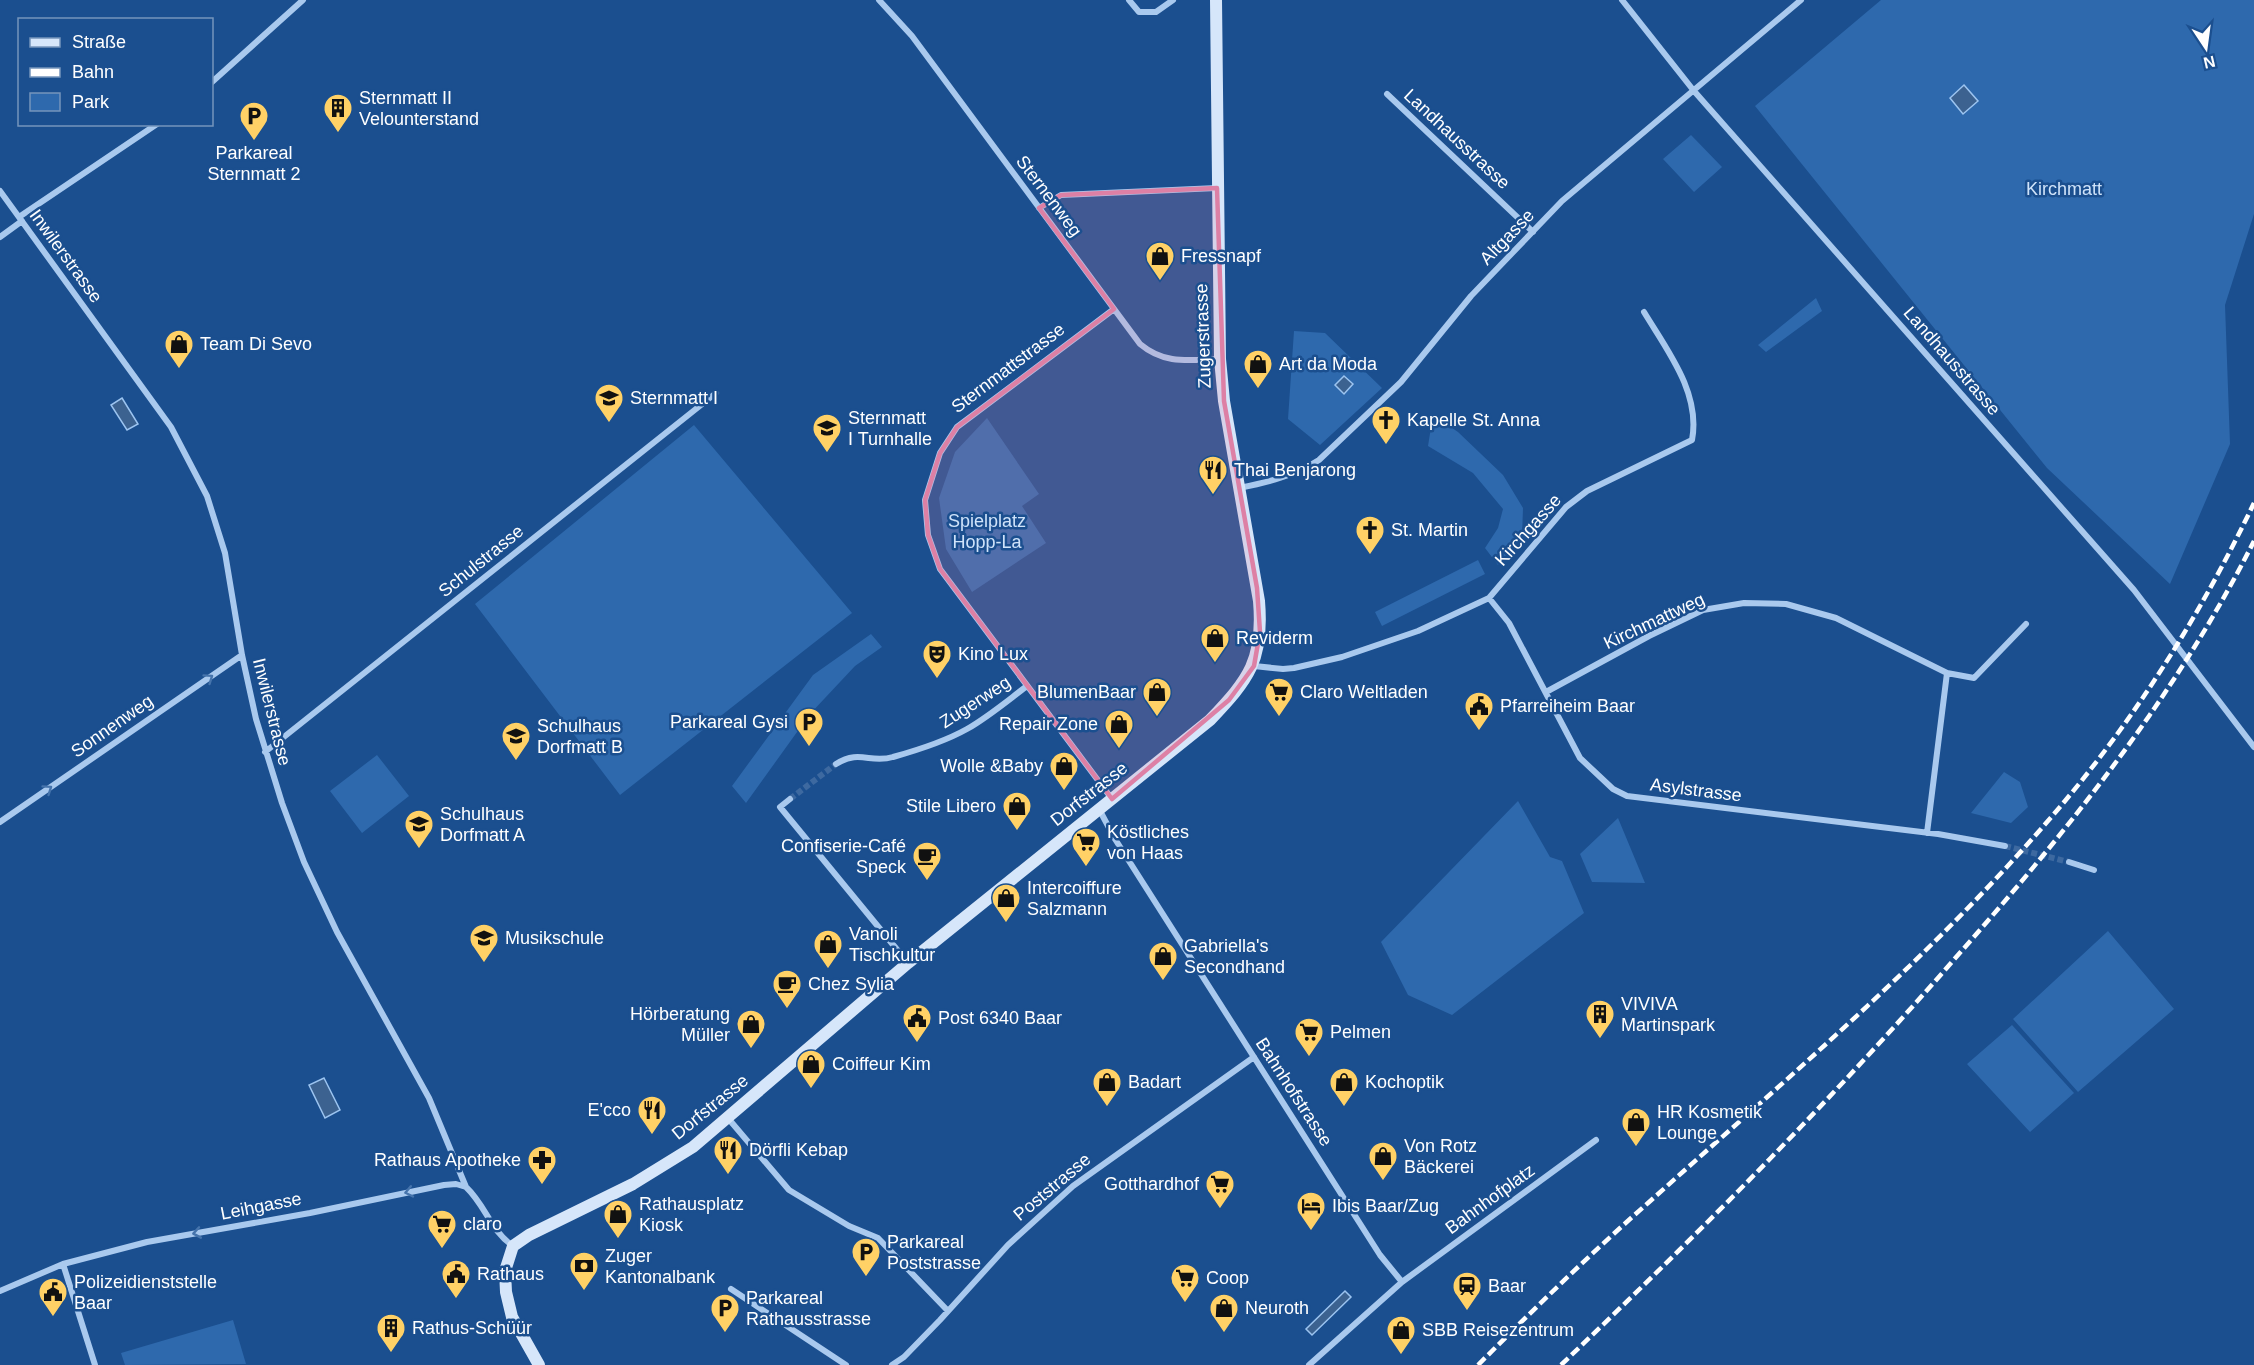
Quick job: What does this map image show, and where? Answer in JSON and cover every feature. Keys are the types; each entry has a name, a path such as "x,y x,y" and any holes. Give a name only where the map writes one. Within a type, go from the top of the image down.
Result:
{"street":[{"path":"213,81 303,0"},
{"name":"Sternenweg","path":"879,0 912,36 1140,344 1153,355 1175,360 1220,359"},
{"path":"1129,0 1139,12 1156,12 1173,0"},
{"name":"Zugerstrasse","path":"1216,0 1220,359 1224,401 1260,611 1260,632 1254,666"},
{"name":"Landhausstrasse","path":"1622,0 1694,91 2127,582 2167,631 2254,747"},
{"name":"Altgasse","path":"1239,488 1280,479 1303,470 1318,460 1401,382 1471,296 1562,201 1801,0"},
{"name":"Landhausstrasse","path":"1387,94 1533,232"},
{"path":"0,237 20,219 154,126"},
{"path":"1039,208 1061,195 1217,188"},
{"name":"Inwilerstrasse","path":"0,191 171,427 207,496 225,553 242,655 265,752 304,862 337,932 429,1098 466,1187 476,1196 494,1229 513,1246"},
{"name":"Sternmattstrasse","path":"1112,799 940,569 928,535 925,500 940,453 957,427 1077,334 1114,309"},
{"name":"Kirchgasse","path":"1254,666 1294,668 1342,657 1418,631 1489,597 1566,507 1587,491 1692,440 1695,425 1693,406 1676,364 1644,312"},
{"name":"Schulstrasse","path":"265,752 716,393"},
{"name":"Asylstrasse","path":"1489,597 1509,623 1580,758 1613,789 1628,796 1927,833 2005,846"},
{"name":"Kirchmattweg","path":"1546,692 1649,636 1703,610 1744,603 1786,604 1836,618 1947,673 1974,678 2026,624"},
{"name":"Sonnenweg","path":"0,822 242,655"},
{"name":"Dorfstrasse","path":"513,1246 529,1235 658,1170 693,1147 908,963 1210,720 1229,700 1254,666"},
{"path":"1927,833 1947,673"},
{"name":"Zugerweg","path":"836,764 859,756 876,759 891,758 937,743 983,718 1027,686"},
{"path":"790,800 780,807 908,963"},
{"name":"Bahnhofstrasse","path":"1099,809 1115,839 1380,1255 1402,1282"},
{"path":"2069,862 2094,870"},
{"name":"Poststrasse","path":"892,1365 904,1357 1008,1245 1072,1186 1254,1057"},
{"path":"728,1117 789,1190 849,1226 878,1238 948,1311"},
{"name":"Bahnhofplatz","path":"1402,1282 1596,1140"},
{"name":"Leihgasse","path":"0,1291 63,1264 147,1242 310,1213 444,1185 456,1184 466,1187"},
{"path":"513,1246 505,1271 506,1292 512,1317 539,1365"},
{"path":"63,1264 94,1365"},
{"path":"1309,1365 1402,1282"},
{"path":"731,1289 846,1365"}],"highlighted area":[{"path":"1217,188 1224,401 1257,588 1260,632 1254,666 1229,700 1112,799 940,569 928,535 925,500 940,453 957,427 1114,309 1039,208 1061,195"}],"green space":[{"name":"Kirchmatt","path":"1881,0 2254,0 2254,214 2225,305 2230,444 2170,584 2047,468 1755,106"},
{"path":"1691,135 1722,167 1694,192 1663,159"},
{"path":"1816,298 1822,311 1766,352 1758,345"},
{"path":"1294,331 1325,333 1382,388 1320,445 1288,419"},
{"path":"1433,415 1458,432 1503,475 1523,508 1522,537 1498,565 1485,548 1498,528 1503,509 1473,473 1428,446"},
{"name":"Spielplatz Hopp-La","path":"987,418 1039,494 1022,506 1046,543 972,592 946,549 939,498 955,452"},
{"path":"694,425 852,613 620,795 475,604"},
{"path":"1478,560 1485,574 1382,626 1375,612"},
{"path":"871,634 882,647 855,666 810,714 746,803 732,786 813,675"},
{"path":"377,755 409,796 362,833 330,791"},
{"path":"2004,772 2020,782 2028,807 2011,823 1971,813"},
{"path":"1518,801 1550,857 1562,861 1584,913 1452,1015 1408,995 1381,942"},
{"path":"1618,818 1645,883 1592,882 1580,854"},
{"path":"2108,931 2174,1009 2078,1092 2013,1019"},
{"path":"2012,1025 2074,1093 2030,1132 1967,1064"},
{"path":"233,1320 246,1364 125,1365 121,1353"}],"shaded area":[{"path":"1964,85 1978,101 1963,114 1950,98"},
{"path":"1344,376 1353,384 1344,394 1335,385"},
{"path":"122,398 138,424 127,430 111,405"},
{"path":"324,1078 340,1110 325,1118 309,1085"},
{"path":"1345,1291 1351,1297 1312,1335 1306,1329"}],"tunnel":[{"path":"790,799 836,764"},
{"path":"2005,846 2069,862"}],"railway":[{"path":"1478,1365 1604,1243 1854,1019 2001,874 2078,785 2135,709 2210,588 2254,503"},
{"path":"1561,1365 1664,1266 1814,1113 1911,1009 2000,907 2081,808 2156,705 2224,597 2254,541"}],"place":[{"name":"Sternmatt II Velounterstand","path":"338,134"},
{"name":"Parkareal Sternmatt 2","path":"254,142"},
{"name":"Fressnapf","path":"1160,282"},
{"name":"Team Di Sevo","path":"179,370"},
{"name":"Art da Moda","path":"1258,390"},
{"name":"Sternmatt I","path":"609,424"},
{"name":"Kapelle St. Anna","path":"1386,446"},
{"name":"Sternmatt I Turnhalle","path":"827,454"},
{"name":"Thai Benjarong","path":"1213,496"},
{"name":"St. Martin","path":"1370,556"},
{"name":"Reviderm","path":"1215,664"},
{"name":"Kino Lux","path":"937,680"},
{"name":"BlumenBaar","path":"1157,718"},
{"name":"Claro Weltladen","path":"1279,718"},
{"name":"Pfarreiheim Baar","path":"1479,732"},
{"name":"Parkareal Gysi","path":"809,748"},
{"name":"Repair Zone","path":"1119,750"},
{"name":"Schulhaus Dorfmatt B","path":"516,762"},
{"name":"Wolle &Baby","path":"1064,792"},
{"name":"Stile Libero","path":"1017,832"},
{"name":"Schulhaus Dorfmatt A","path":"419,850"},
{"name":"Köstliches von Haas","path":"1086,868"},
{"name":"Confiserie-Café Speck","path":"927,882"},
{"name":"Intercoiffure Salzmann","path":"1006,924"},
{"name":"Musikschule","path":"484,964"},
{"name":"Vanoli Tischkultur","path":"828,970"},
{"name":"Gabriella's Secondhand","path":"1163,982"},
{"name":"Chez Sylia","path":"787,1010"},
{"name":"VIVIVA Martinspark","path":"1600,1040"},
{"name":"Post 6340 Baar","path":"917,1044"},
{"name":"Hörberatung Müller","path":"751,1050"},
{"name":"Pelmen","path":"1309,1058"},
{"name":"Coiffeur Kim","path":"811,1090"},
{"name":"Badart","path":"1107,1108"},
{"name":"Kochoptik","path":"1344,1108"},
{"name":"E'cco","path":"652,1136"},
{"name":"HR Kosmetik Lounge","path":"1636,1148"},
{"name":"Dörfli Kebap","path":"728,1176"},
{"name":"Von Rotz Bäckerei","path":"1383,1182"},
{"name":"Rathaus Apotheke","path":"542,1186"},
{"name":"Gotthardhof","path":"1220,1210"},
{"name":"Ibis Baar/Zug","path":"1311,1232"},
{"name":"Rathausplatz Kiosk","path":"618,1240"},
{"name":"claro","path":"442,1250"},
{"name":"Parkareal Poststrasse","path":"866,1278"},
{"name":"Zuger Kantonalbank","path":"584,1292"},
{"name":"Rathaus","path":"456,1300"},
{"name":"Coop","path":"1185,1304"},
{"name":"Baar","path":"1467,1312"},
{"name":"Polizeidienststelle Baar","path":"53,1318"},
{"name":"Parkareal Rathausstrasse","path":"725,1334"},
{"name":"Neuroth","path":"1224,1334"},
{"name":"Rathus-Schüür","path":"391,1354"},
{"name":"SBB Reisezentrum","path":"1401,1356"}]}
